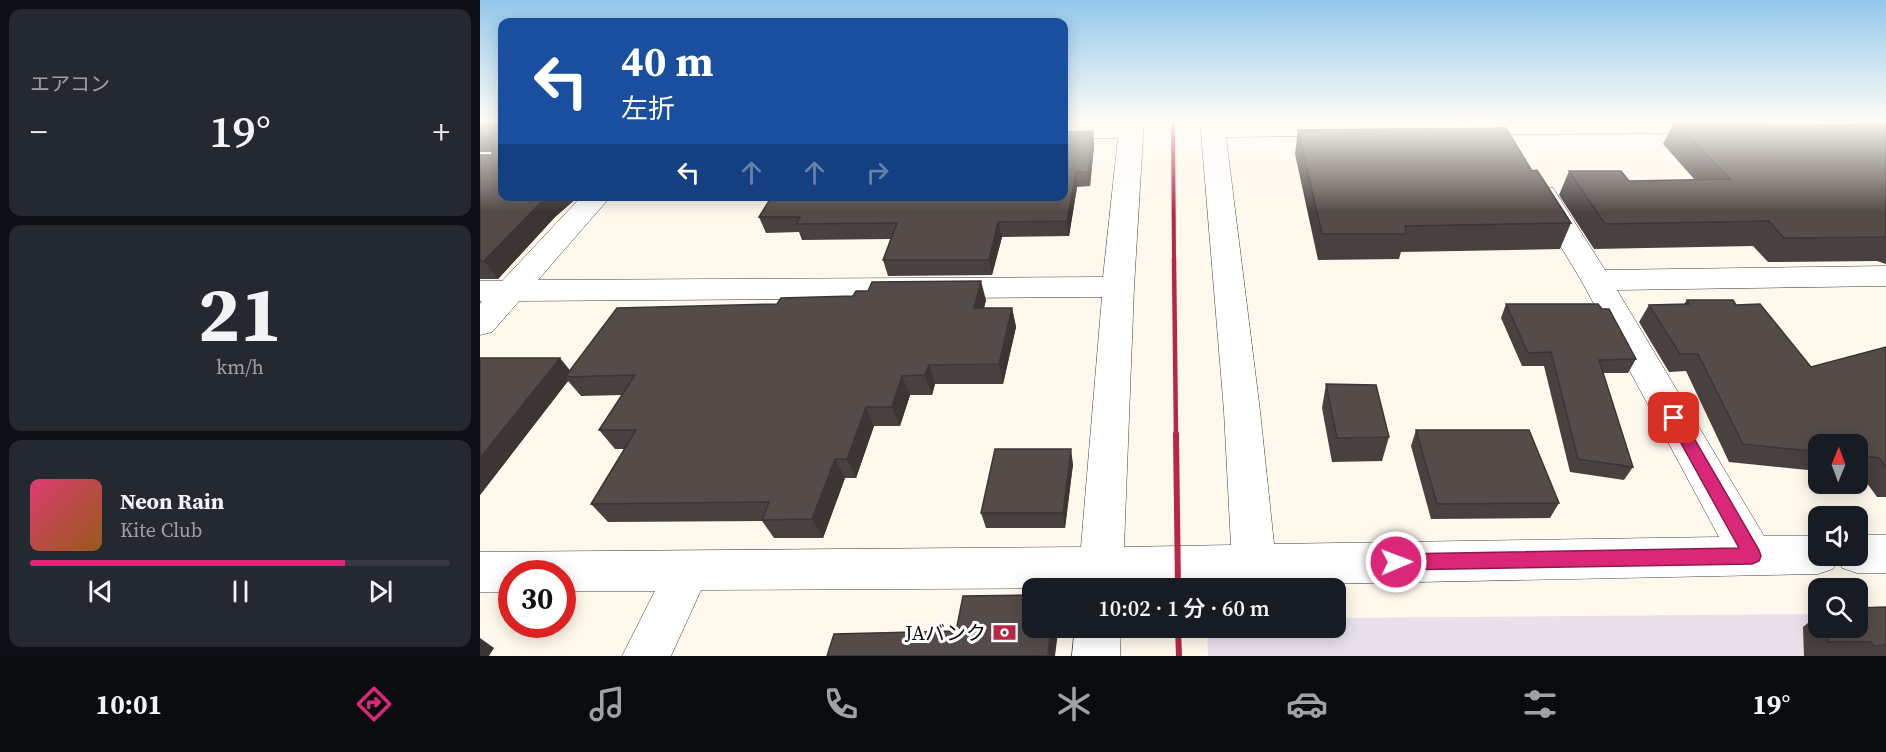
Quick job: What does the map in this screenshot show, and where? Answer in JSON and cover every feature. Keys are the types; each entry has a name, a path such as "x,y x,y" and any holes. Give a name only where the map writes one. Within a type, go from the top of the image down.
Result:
{"street":[{"path":"1101,577 1118,287 1130,151"},
{"path":"1215,151 1242,411 1254,565"},
{"path":"1516,151 1596,280 1752,556"},
{"path":"480,324 495,291 593,201"},
{"path":"1596,280 1886,276"},
{"path":"495,291 1118,287"},
{"path":"1868,554 1886,554"},
{"path":"480,572 688,571 1101,577 1254,565 1808,555"},
{"path":"646,656 688,571"},
{"path":"1096,656 1097,638"}],"shaded area":[{"path":"1808,614 1808,638 1868,638 1886,656 1208,656 1207,638 1346,638 1346,618"}],"building":[{"path":"492,151 498,151 498,201 542,201 484,261 480,261 480,155 492,155"},
{"path":"1068,151 1091,151 1088,172 1076,172 1067,221 998,222 989,260 883,260 897,223 796,224 800,217 759,217 769,201 1068,201"},
{"path":"1303,151 1520,151 1532,171 1537,170 1571,223 1405,226 1406,234 1322,234"},
{"path":"1702,151 1886,151 1886,237 1784,238 1769,221 1605,224 1569,171 1621,171 1629,181 1730,179"},
{"path":"981,281 974,308 1012,308 999,364 929,365 925,375 902,376 892,407 866,407 847,459 835,459 812,519 762,520 769,502 591,504 636,430 599,430 635,375 565,377 617,308 777,304 781,298 853,296 856,291 868,291 872,282"},
{"path":"1687,300 1733,300 1736,305 1760,304 1811,367 1886,347 1886,467 1879,458 1868,456 1868,434 1808,434 1808,451 1743,444 1698,354 1680,354 1649,305 1689,304"},
{"path":"1506,304 1598,304 1602,309 1609,309 1636,359 1599,360 1633,467 1578,459 1551,352 1528,353"},
{"path":"480,358 560,358 480,458"},
{"path":"1326,384 1376,385 1389,437 1337,438"},
{"path":"1416,430 1529,430 1559,503 1437,504"},
{"path":"995,449 1071,449 1063,513 981,513"},
{"path":"1022,595 1022,638 1050,638 1048,656 827,656 834,634 956,631 963,596"},
{"path":"1886,607 1886,645 1874,646 1871,642 1828,642 1828,638 1868,638 1868,608"}],"railway":[{"path":"1173,151 1174,260"},
{"path":"1174,259 1176,436"},
{"path":"1176,434 1178,578"},
{"path":"1178,638 1179,656"}],"place":[{"name":"JAバンク","path":"1004,633"}],"route":[{"path":"1396,562 1752,556 1674,418"}]}
